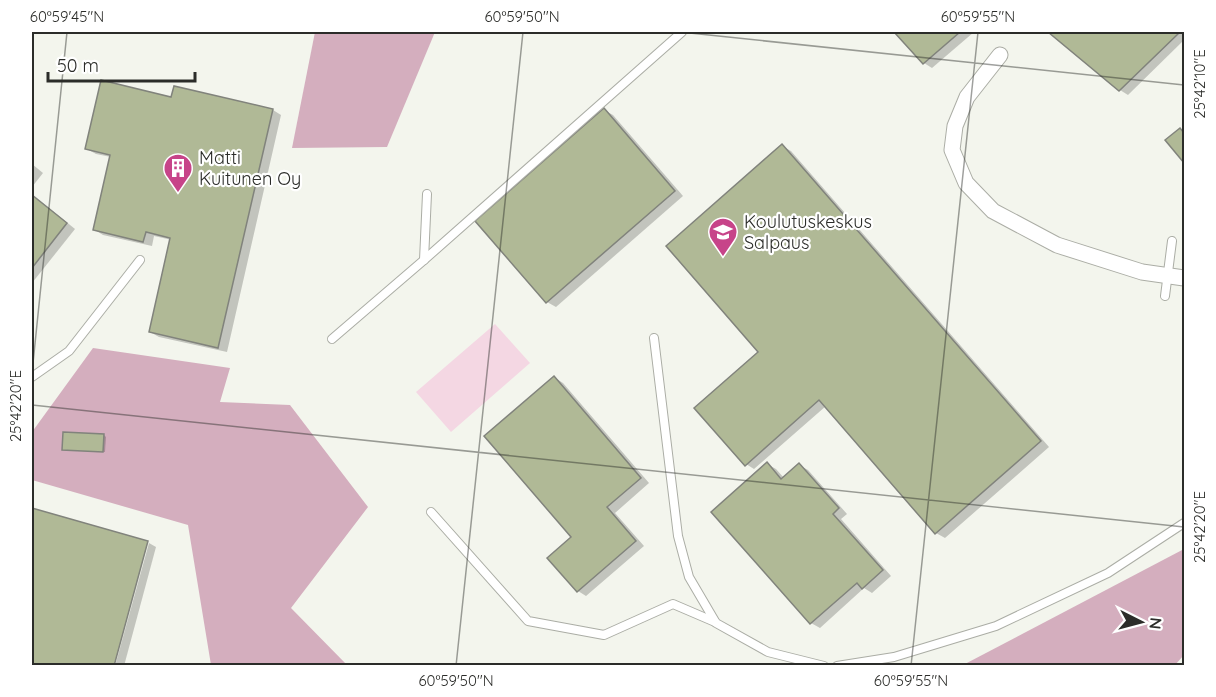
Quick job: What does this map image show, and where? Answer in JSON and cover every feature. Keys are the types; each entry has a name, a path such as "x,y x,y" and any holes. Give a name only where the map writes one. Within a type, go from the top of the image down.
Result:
{"street":[{"path":"1000,55 967,97 955,126 952,150 966,183 993,211 1057,245 1142,272 1185,278"}],"lane":[{"path":"332,339 424,261 682,32"},
{"path":"424,261 427,194"},
{"path":"1165,296 1172,241"},
{"path":"32,377 69,351 140,260"},
{"path":"654,338 678,536 689,577 716,623"},
{"path":"431,512 528,621 604,635 673,604 716,623 768,652 824,666"},
{"path":"837,666 894,657 996,626 1108,573 1185,523"}],"shaded area":[{"path":"315,32 435,32 387,147 292,148"},
{"path":"495,324 530,363 451,432 416,392"},
{"path":"93,348 230,368 220,402 290,405 368,507 291,608 347,665 211,665 188,525 32,480 32,432"},
{"path":"1184,549 1184,655 1175,665 963,665"}],"building":[{"path":"894,32 960,32 923,64"},
{"path":"1048,32 1180,32 1119,91"},
{"name":"Matti Kuitunen Oy","path":"101,80 171,97 174,86 273,109 218,348 149,332 170,238 146,232 143,242 93,230 110,155 85,149"},
{"path":"604,108 675,191 546,303 475,221"},
{"path":"1180,128 1184,133 1184,163 1165,140"},
{"path":"782,144 1041,441 935,534 819,400 745,466 694,408 758,352 666,246"},
{"path":"32,195 67,223 32,268"},
{"path":"554,376 641,478 607,507 636,541 577,592 547,558 571,537 484,436"},
{"path":"63,432 104,434 103,452 62,450"},
{"path":"767,462 781,479 799,463 839,508 833,514 883,570 862,589 857,583 810,624 711,512"},
{"path":"32,508 148,541 114,666 32,666"}],"place":[{"name":"Matti Kuitunen Oy","path":"178,194"},
{"name":"Koulutuskeskus Salpaus","path":"723,258"}]}
